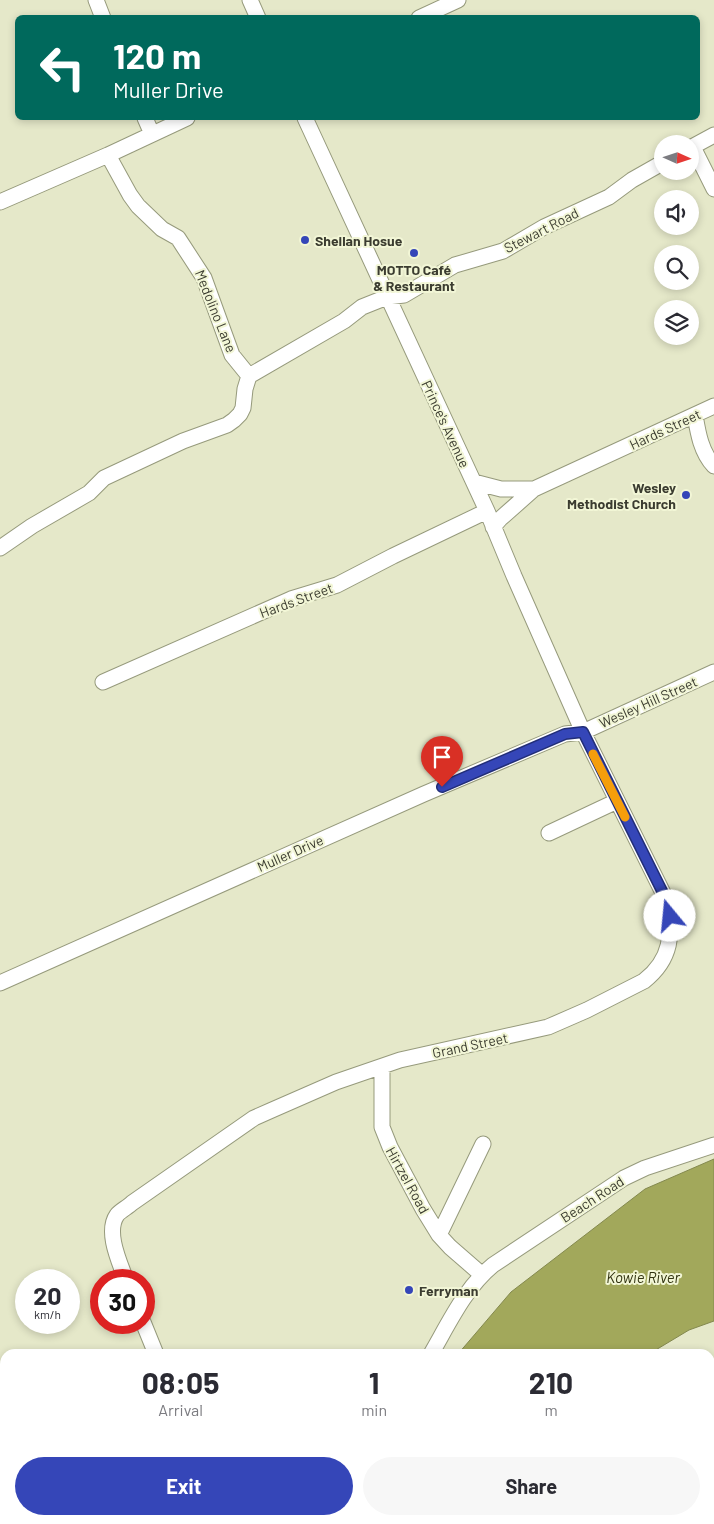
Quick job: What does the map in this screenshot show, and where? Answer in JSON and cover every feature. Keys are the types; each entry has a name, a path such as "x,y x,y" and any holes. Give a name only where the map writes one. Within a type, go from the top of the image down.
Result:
{"street":[{"path":"96,0 102,15"},
{"path":"250,0 257,15"},
{"path":"426,15 458,0"},
{"path":"146,120 152,134"},
{"path":"0,202 183,120"},
{"name":"Prince's Avenue","path":"306,120 474,482 583,732"},
{"path":"699,143 714,135"},
{"name":"Medolino Lane","path":"108,155 130,196 162,229 178,238 200,269 232,355 249,376"},
{"path":"699,162 714,188"},
{"name":"Stewart Road","path":"249,376 344,321 362,307 387,297 404,295 456,265 502,251 544,227 609,197 632,180 654,168"},
{"path":"0,548 32,526 89,493 104,478 183,440 234,420 240,414 249,376"},
{"name":"Hards Street","path":"493,527 534,489 714,406"},
{"path":"695,415 703,448 714,466"},
{"name":"Hards Street","path":"474,482 501,490 534,489"},
{"name":"Hards Street","path":"103,682 292,599 337,585 487,511"},
{"name":"Wesley Hill Street","path":"583,732 714,672"},
{"name":"Grand Street","path":"122,1269 114,1247 112,1228 117,1215 254,1118 336,1082 400,1060 548,1027 644,981 653,974 663,962 670,941 670,916 667,901 583,732"},
{"name":"Muller Drive","path":"0,983 424,794 565,734 583,732"},
{"path":"549,833 617,801"},
{"name":"Hirtzel Road","path":"382,1067 382,1127 385,1137 410,1186 439,1235 481,1274"},
{"path":"439,1235 483,1144"},
{"name":"Beach Road","path":"434,1349 467,1292 481,1274 624,1178 645,1168 714,1145"},
{"path":"148,1334 154,1349"}],"water":[{"name":"Kowie River","path":"714,1159 714,1321 689,1330 657,1349 462,1349 511,1292 645,1189"}],"slow traffic":[{"path":"593,754 625,817"}],"place":[{"name":"Sheilan Hosue","path":"305,240"},
{"name":"MOTTO Café & Restaurant","path":"414,253"},
{"name":"Wesley Methodist Church","path":"686,495"},
{"name":"Ferryman","path":"409,1290"}],"route":[{"path":"442,787 565,734 583,732 667,901 670,916"}]}
